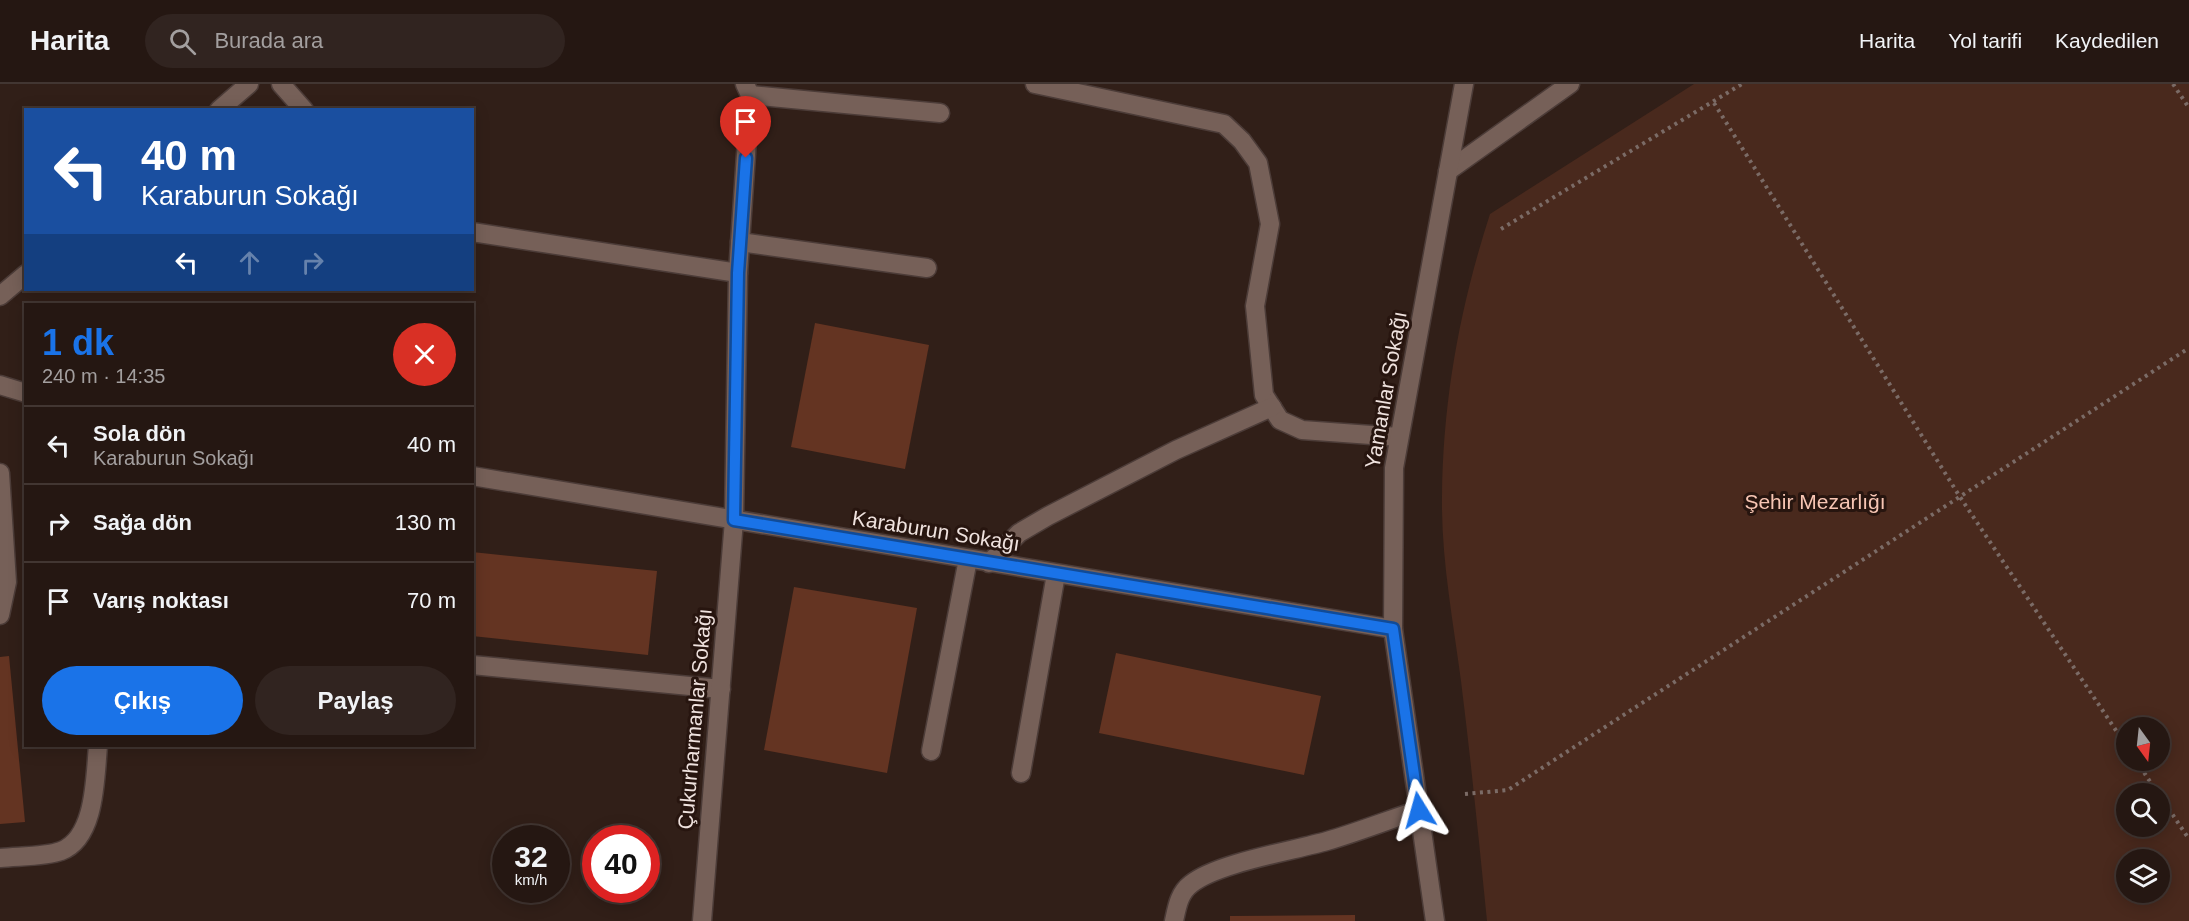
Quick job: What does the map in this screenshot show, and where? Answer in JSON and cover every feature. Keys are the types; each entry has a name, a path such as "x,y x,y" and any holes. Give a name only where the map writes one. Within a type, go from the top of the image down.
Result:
{"street":[{"path":"221,108 249,84"},
{"path":"281,84 302,108"},
{"path":"1035,84 1224,124 1242,141 1258,163 1270,224 1255,306 1264,395 1280,420 1302,430 1400,437"},
{"name":"Yamanlar Sokağı","path":"1435,921 1393,629 1394,468 1464,84"},
{"path":"1448,171 1570,84"},
{"path":"747,90 940,113"},
{"name":"Çukurharmanlar Sokağı","path":"702,921 734,520 738,273 747,90"},
{"path":"474,232 738,273"},
{"path":"740,243 927,268"},
{"path":"0,296 24,276"},
{"path":"0,385 24,392"},
{"path":"989,563 1018,533 1048,516 1176,450 1272,407"},
{"path":"0,473 7,582 0,615"},
{"name":"Karaburun Sokağı","path":"474,476 1393,629"},
{"path":"931,751 968,559"},
{"path":"1022,773 1056,574"},
{"path":"474,665 720,689"},
{"path":"0,858 61,851 74,840 82,830 92,806 98,747"},
{"path":"1174,921 1178,902 1184,891 1210,873 1329,840 1419,810"}],"path":[{"path":"1502,229 1742,84"},
{"path":"2173,84 2189,108"},
{"path":"1714,103 1960,497 2116,731"},
{"path":"1465,794 1508,790 2189,348"},
{"path":"2170,811 2189,839"}],"green space":[{"name":"Şehir Mezarlığı","path":"1694,84 2189,84 2189,921 1487,921 1465,711 1445,566 1442,519 1443,460 1450,388 1462,318 1490,214"}],"building":[{"path":"815,323 929,345 905,469 791,447"},
{"path":"474,552 657,571 648,655 474,636"},
{"path":"794,587 917,608 887,773 764,750"},
{"path":"1116,653 1321,696 1304,775 1099,733"},
{"path":"9,656 25,822 0,824 0,657"},
{"path":"1355,915 1355,921 1230,921 1230,916"}],"route":[{"path":"746,158 738,273 734,520 1393,629 1419,810"}]}
